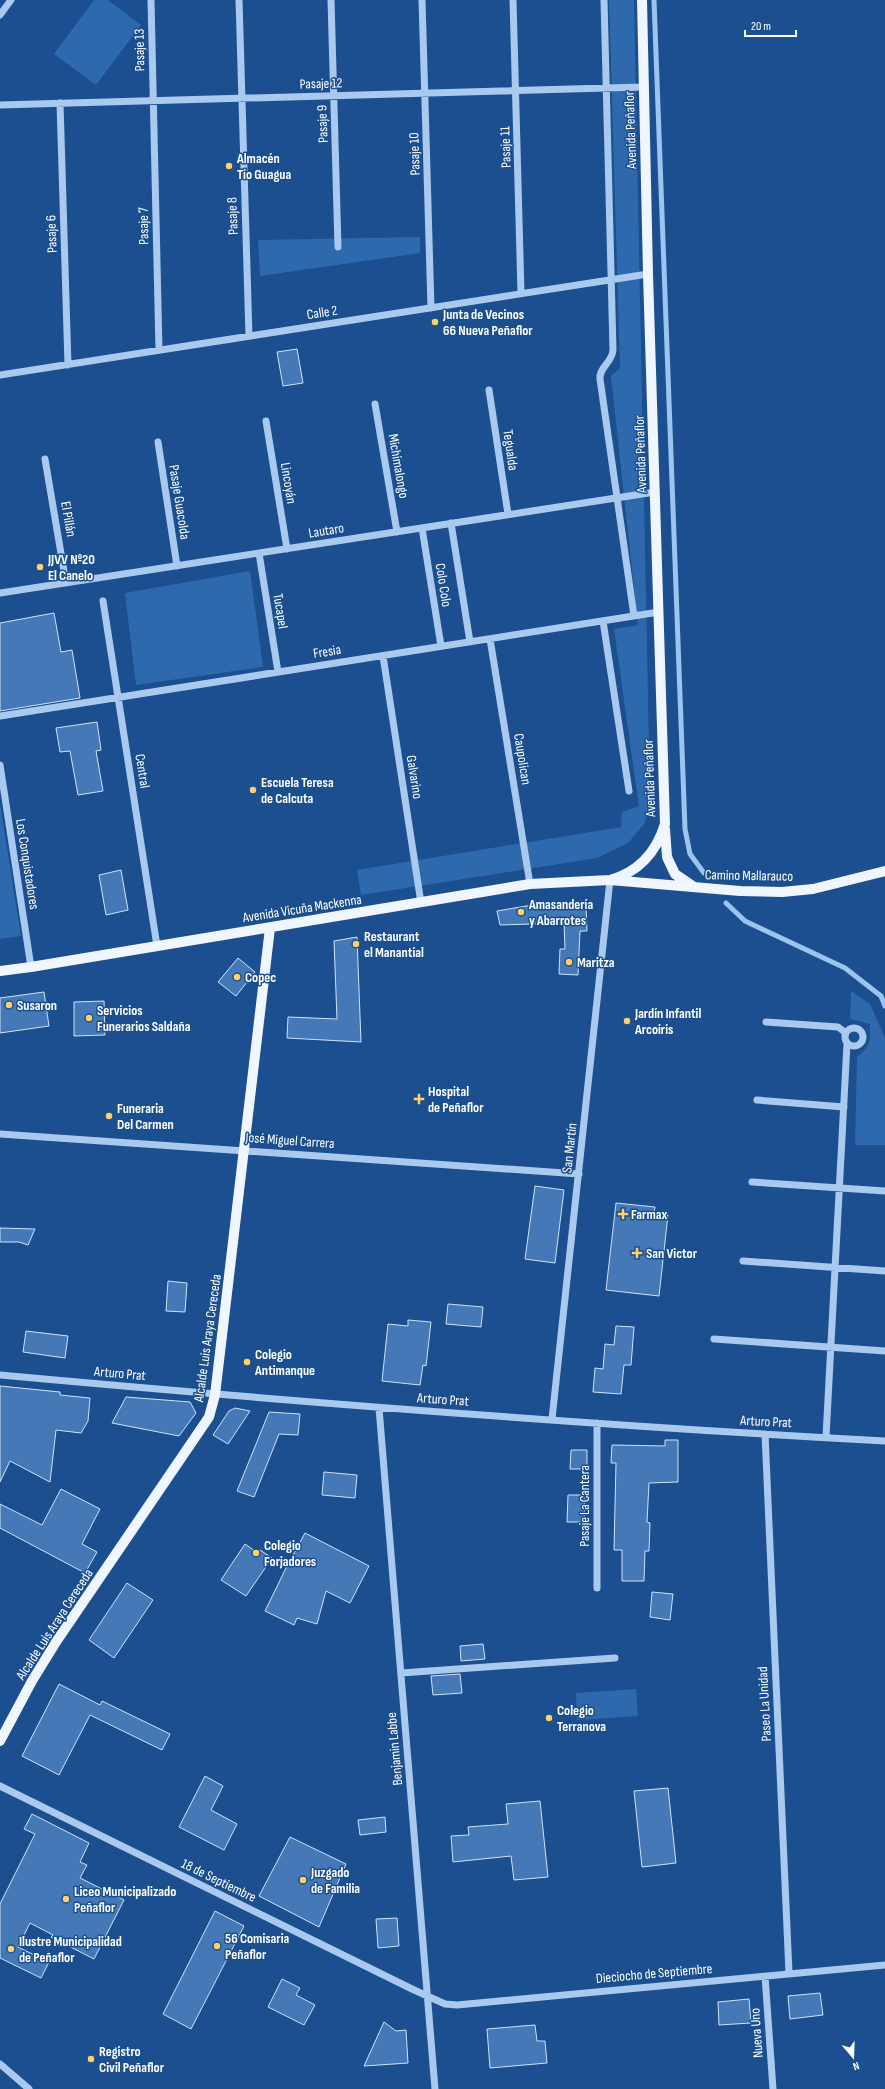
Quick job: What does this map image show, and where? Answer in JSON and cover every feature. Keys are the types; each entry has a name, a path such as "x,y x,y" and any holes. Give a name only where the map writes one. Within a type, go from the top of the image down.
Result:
{"main road":[{"name":"Avenida Peñaflor","path":"610,880 630,873 648,858 658,842 665,824 648,274 642,0"},
{"path":"665,824 667,857 675,874 696,888"},
{"name":"Camino Mallarauco","path":"610,880 696,888 782,892 813,889 885,871"},
{"name":"Avenida Vicuña Mackenna","path":"0,971 270,928 530,884 610,880"},
{"name":"Alcalde Luis Araya Cereceda","path":"0,1741 32,1681 56,1642 205,1425 215,1395 270,928"}],"street":[{"path":"0,15 11,0"},
{"name":"Pasaje 13","path":"151,0 153,101"},
{"name":"Pasaje 8","path":"240,0 249,336"},
{"name":"Pasaje 9","path":"331,0 338,247"},
{"name":"Pasaje 10","path":"422,0 431,308"},
{"name":"Pasaje 11","path":"513,0 522,293"},
{"name":"Avenida Peñaflor","path":"604,0 613,354 600,375 634,616"},
{"name":"Pasaje 12","path":"0,105 643,87"},
{"name":"Pasaje 7","path":"153,101 159,350"},
{"name":"Pasaje 6","path":"60,103 68,365"},
{"name":"Calle 2","path":"0,375 648,274"},
{"name":"Tegualda","path":"489,390 508,514"},
{"name":"Michimalongo","path":"376,404 397,532"},
{"name":"Lincoyán","path":"266,421 287,549"},
{"name":"Pasaje Guacolda","path":"158,442 177,566"},
{"name":"El Pillán","path":"45,459 66,583"},
{"name":"Lautaro","path":"0,593 655,492"},
{"name":"Colo Colo","path":"451,523 470,642"},
{"name":"Colo Colo","path":"422,528 440,646"},
{"name":"Tucapel","path":"259,553 278,672"},
{"name":"Central","path":"103,601 157,946"},
{"name":"Fresia","path":"0,716 659,612"},
{"name":"Avenida Peñaflor","path":"603,621 629,791"},
{"name":"Caupolican","path":"490,639 530,884"},
{"name":"Galvarino","path":"383,656 421,903"},
{"name":"Los Conquistadores","path":"0,765 31,967"},
{"name":"San Martín","path":"552,1419 610,880"},
{"path":"766,1022 838,1027 846,1033"},
{"path":"826,1437 844,1107 847,1044 845,1039 846,1033 850,1029 856,1029 860,1032 862,1037 859,1045 853,1046 847,1044"},
{"path":"757,1100 844,1107"},
{"name":"José Miguel Carrera","path":"0,1134 579,1174"},
{"path":"752,1182 885,1191"},
{"path":"743,1262 885,1271"},
{"path":"714,1339 885,1351"},
{"name":"Arturo Prat","path":"0,1375 215,1395 379,1408 765,1434 885,1440"},
{"name":"Benjamin Labbe","path":"379,1408 434,2089"},
{"name":"Pasaje La Cantera","path":"597,1423 597,1588"},
{"name":"Paseo La Unidad","path":"765,1434 789,1973"},
{"path":"401,1673 615,1658"},
{"name":"18 de Septiembre","path":"0,1786 426,1996"},
{"name":"Dieciocho de Septiembre","path":"426,1996 445,2004 457,2005 885,1965"},
{"name":"Nueva Uno","path":"765,1976 773,2089"},
{"path":"0,2064 28,2089"}],"shaded area":[{"path":"94,0 108,0 141,25 96,85 54,54"},
{"path":"609,0 634,0 650,799 645,823 628,843 597,858 361,895 357,870 621,827 622,812 639,806 614,629 638,625 611,376 620,368"},
{"path":"420,237 420,253 260,276 258,240"},
{"path":"250,571 263,667 136,685 125,593"},
{"path":"0,804 21,936 0,939"},
{"path":"851,991 870,1004 885,1038 885,1145 855,1145 857,1057 869,1043 870,1024 850,1019"},
{"path":"636,1689 638,1716 577,1720 576,1693"}],"building":[{"path":"297,349 303,383 283,386 277,352"},
{"path":"54,613 61,652 72,650 80,698 0,711 0,623"},
{"path":"97,722 101,750 96,751 103,791 78,795 70,751 60,752 56,728"},
{"path":"121,870 128,910 106,915 99,875"},
{"path":"586,904 587,931 580,931 578,975 559,974 560,949 565,949 564,923 500,925 497,911 526,906"},
{"path":"357,937 361,1042 287,1038 288,1017 337,1019 334,941"},
{"name":"Copec","path":"238,958 255,972 236,996 218,982"},
{"path":"44,992 49,1026 0,1033 0,998"},
{"name":"Servicios Funerarios Saldaña","path":"104,1001 105,1035 74,1036 74,1002"},
{"path":"535,1186 564,1190 555,1263 525,1259"},
{"name":"San Victor","path":"616,1203 655,1207 654,1214 668,1215 659,1296 606,1290"},
{"path":"0,1228 35,1229 28,1245 19,1242 0,1242"},
{"path":"168,1281 187,1283 185,1312 166,1311"},
{"path":"448,1304 483,1307 481,1327 446,1324"},
{"path":"408,1320 431,1322 426,1366 423,1365 420,1385 382,1381 388,1324 408,1326"},
{"path":"616,1326 634,1327 631,1365 624,1365 621,1394 593,1392 595,1368 603,1369 605,1344 614,1345"},
{"path":"26,1331 68,1336 65,1358 23,1352"},
{"path":"0,1386 60,1392 60,1395 90,1398 88,1421 81,1433 56,1430 50,1482 10,1461 0,1482"},
{"path":"126,1397 190,1402 196,1413 179,1436 112,1423"},
{"path":"235,1408 250,1411 228,1444 213,1435 229,1411"},
{"path":"269,1412 300,1414 298,1435 279,1434 254,1497 237,1491"},
{"path":"665,1440 678,1440 678,1482 649,1483 647,1522 650,1523 649,1551 645,1551 644,1581 622,1581 622,1550 614,1550 616,1463 611,1463 612,1445 665,1446"},
{"path":"571,1450 587,1450 587,1469 570,1469"},
{"path":"324,1472 357,1475 355,1498 322,1495"},
{"path":"61,1489 100,1509 82,1544 97,1552 85,1573 0,1528 0,1504 42,1525"},
{"path":"568,1495 585,1495 584,1522 567,1522"},
{"path":"305,1533 369,1566 350,1603 326,1591 317,1624 297,1618 294,1625 265,1611"},
{"path":"245,1544 258,1553 260,1550 272,1558 246,1596 221,1580"},
{"path":"127,1583 153,1600 114,1658 89,1640"},
{"path":"652,1592 673,1594 670,1620 650,1617"},
{"path":"483,1644 485,1659 461,1661 460,1646"},
{"path":"460,1674 462,1693 433,1695 431,1676"},
{"path":"59,1684 100,1705 102,1701 170,1734 162,1750 90,1715 59,1775 22,1756"},
{"path":"205,1776 223,1786 211,1810 237,1824 224,1850 179,1827"},
{"path":"668,1788 676,1863 642,1867 634,1791"},
{"path":"540,1801 548,1877 514,1880 511,1856 453,1862 451,1836 469,1835 468,1827 508,1824 506,1804"},
{"name":"Liceo Municipalizado Peñaflor","path":"32,1814 89,1843 80,1862 87,1865 80,1878 124,1900 94,1959 51,1937 53,1935 30,1923 18,1947 49,1962 41,1978 0,1958 0,1904 35,1834 24,1829"},
{"path":"385,1817 386,1832 360,1835 358,1820"},
{"name":"Juzgado de Familia","path":"290,1837 346,1864 319,1927 259,1896"},
{"path":"215,1911 244,1926 191,2029 163,2014"},
{"path":"397,1918 399,1946 378,1948 376,1919"},
{"path":"282,1979 300,1988 296,1995 315,2005 304,2025 268,2007"},
{"path":"820,1993 823,2015 790,2019 788,1996"},
{"path":"749,1999 751,2023 719,2025 718,2002"},
{"path":"384,2022 396,2031 406,2030 408,2063 364,2066"},
{"path":"535,2025 537,2041 545,2041 547,2063 490,2068 487,2029"}],"waterway":[{"path":"654,0 685,829 690,854 704,873"},
{"path":"726,903 745,921 845,968 881,996 885,1006"}],"place":[{"name":"Almacén Tío Guagua","path":"229,166"},
{"name":"Junta de Vecinos 66 Nueva Peñaflor","path":"435,322"},
{"name":"JJVV Nº20 El Canelo","path":"40,567"},
{"name":"Escuela Teresa de Calcuta","path":"253,790"},
{"name":"Amasandería y Abarrotes","path":"521,912"},
{"name":"Restaurant el Manantial","path":"356,944"},
{"name":"Maritza","path":"569,962"},
{"name":"Copec","path":"237,977"},
{"name":"Susaron","path":"9,1005"},
{"name":"Servicios Funerarios Saldaña","path":"89,1018"},
{"name":"Jardín Infantil Arcoiris","path":"627,1021"},
{"name":"Hospital de Peñaflor","path":"419,1099"},
{"name":"Funeraria Del Carmen","path":"109,1116"},
{"name":"Farmax","path":"623,1214"},
{"name":"San Victor","path":"637,1253"},
{"name":"Colegio Antimanque","path":"247,1362"},
{"name":"Colegio Forjadores","path":"256,1553"},
{"name":"Colegio Terranova","path":"549,1718"},
{"name":"Juzgado de Familia","path":"303,1880"},
{"name":"Liceo Municipalizado Peñaflor","path":"66,1899"},
{"name":"56 Comisaria Peñaflor","path":"217,1946"},
{"name":"Ilustre Municipalidad de Peñaflor","path":"11,1949"},
{"name":"Registro Civil Peñaflor","path":"91,2059"}]}
